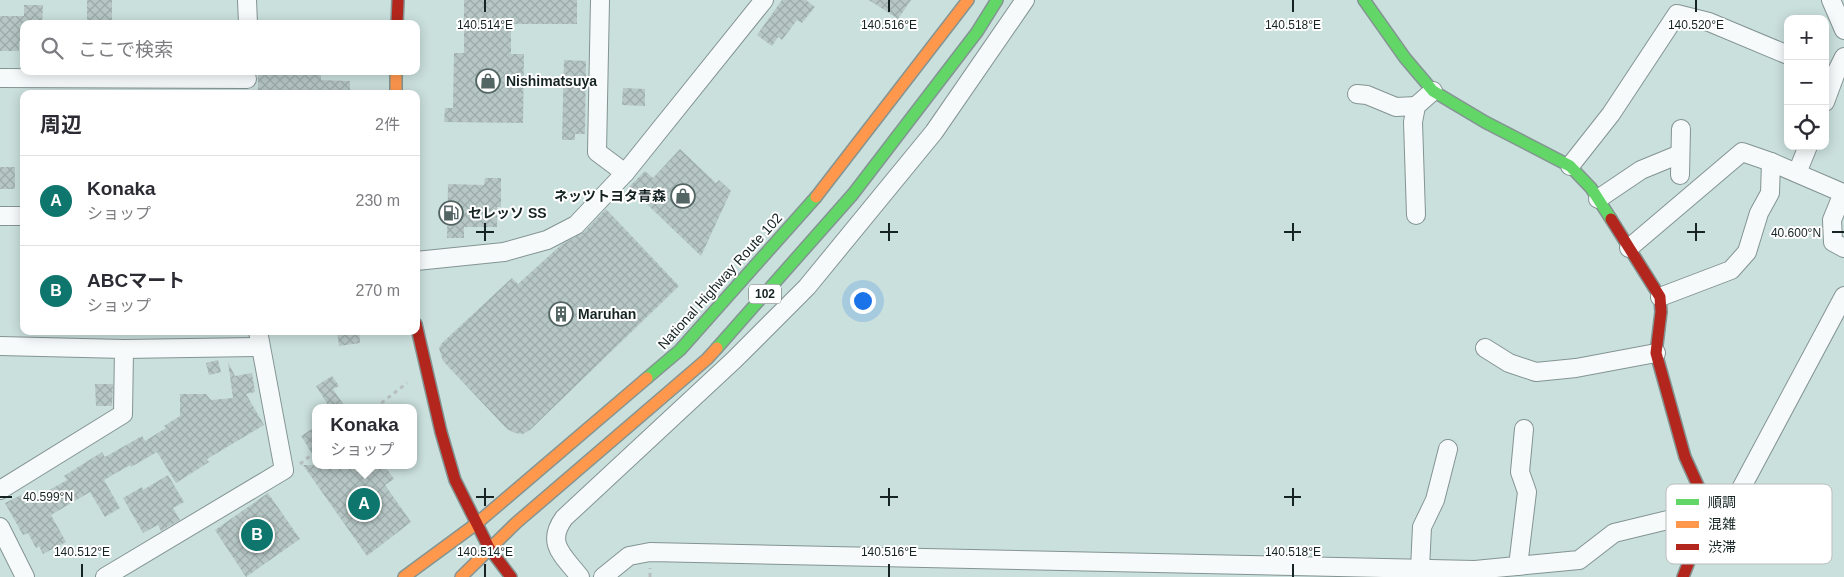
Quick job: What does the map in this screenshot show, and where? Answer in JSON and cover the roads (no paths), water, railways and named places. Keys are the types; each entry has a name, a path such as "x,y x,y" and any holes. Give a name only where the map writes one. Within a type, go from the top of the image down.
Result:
{"main road":[{"path":"398,0 398,20"},
{"name":"National Highway Route 102","path":"404,577 476,524 680,350 826,186 968,0"},
{"name":"102","path":"461,577 489,548 707,359 853,194 977,32 997,0"},
{"path":"1364,0 1404,58 1433,91 1486,122 1570,166 1591,188 1660,297 1662,312 1656,353 1686,457 1697,484"},
{"path":"396,75 396,90"},
{"path":"419,335 455,480 489,548 511,577"},
{"path":"1683,577 1688,564"}],"street":[{"path":"247,0 248,20"},
{"path":"600,0 597,152 625,174"},
{"path":"420,261 504,252 546,240 576,225 625,174 764,0"},
{"path":"580,577 560,552 555,540 557,528 564,518 720,373 807,287 934,132 1025,0"},
{"path":"1831,0 1844,30"},
{"path":"1570,166 1611,114 1680,7 1709,22 1784,53"},
{"path":"1830,73 1844,57"},
{"path":"0,78 247,82"},
{"path":"1416,215 1413,122 1416,106 1433,91"},
{"path":"1357,94 1367,95 1396,107 1416,106"},
{"path":"1680,174 1681,129"},
{"path":"1796,173 1806,150"},
{"path":"1629,248 1742,152 1771,162 1843,193 1832,220 1833,242 1844,248"},
{"path":"1598,199 1641,170 1680,154"},
{"path":"1660,297 1731,270 1747,252 1758,213 1770,193 1771,162"},
{"path":"0,216 20,216"},
{"path":"1743,484 1844,296"},
{"path":"0,346 124,349 259,339 284,470 105,577"},
{"path":"1485,348 1509,363 1536,372 1576,368 1656,353"},
{"path":"0,490 123,414 124,349"},
{"path":"1518,566 1527,492 1520,472 1524,429"},
{"path":"1420,569 1422,527 1435,500 1448,449"},
{"path":"604,577 629,556 650,552 1475,570 1579,560 1614,533 1666,520"},
{"path":"0,527 25,577"}],"place":[{"name":"Nishimatsuya","path":"488,81"},
{"name":"ネッツトヨタ青森","path":"683,196"},
{"name":"セレッソ SS","path":"451,213"},
{"name":"Maruhan","path":"561,314"},
{"name":"Konaka","path":"364,504"},
{"name":"ABCマート","path":"257,535"}]}
